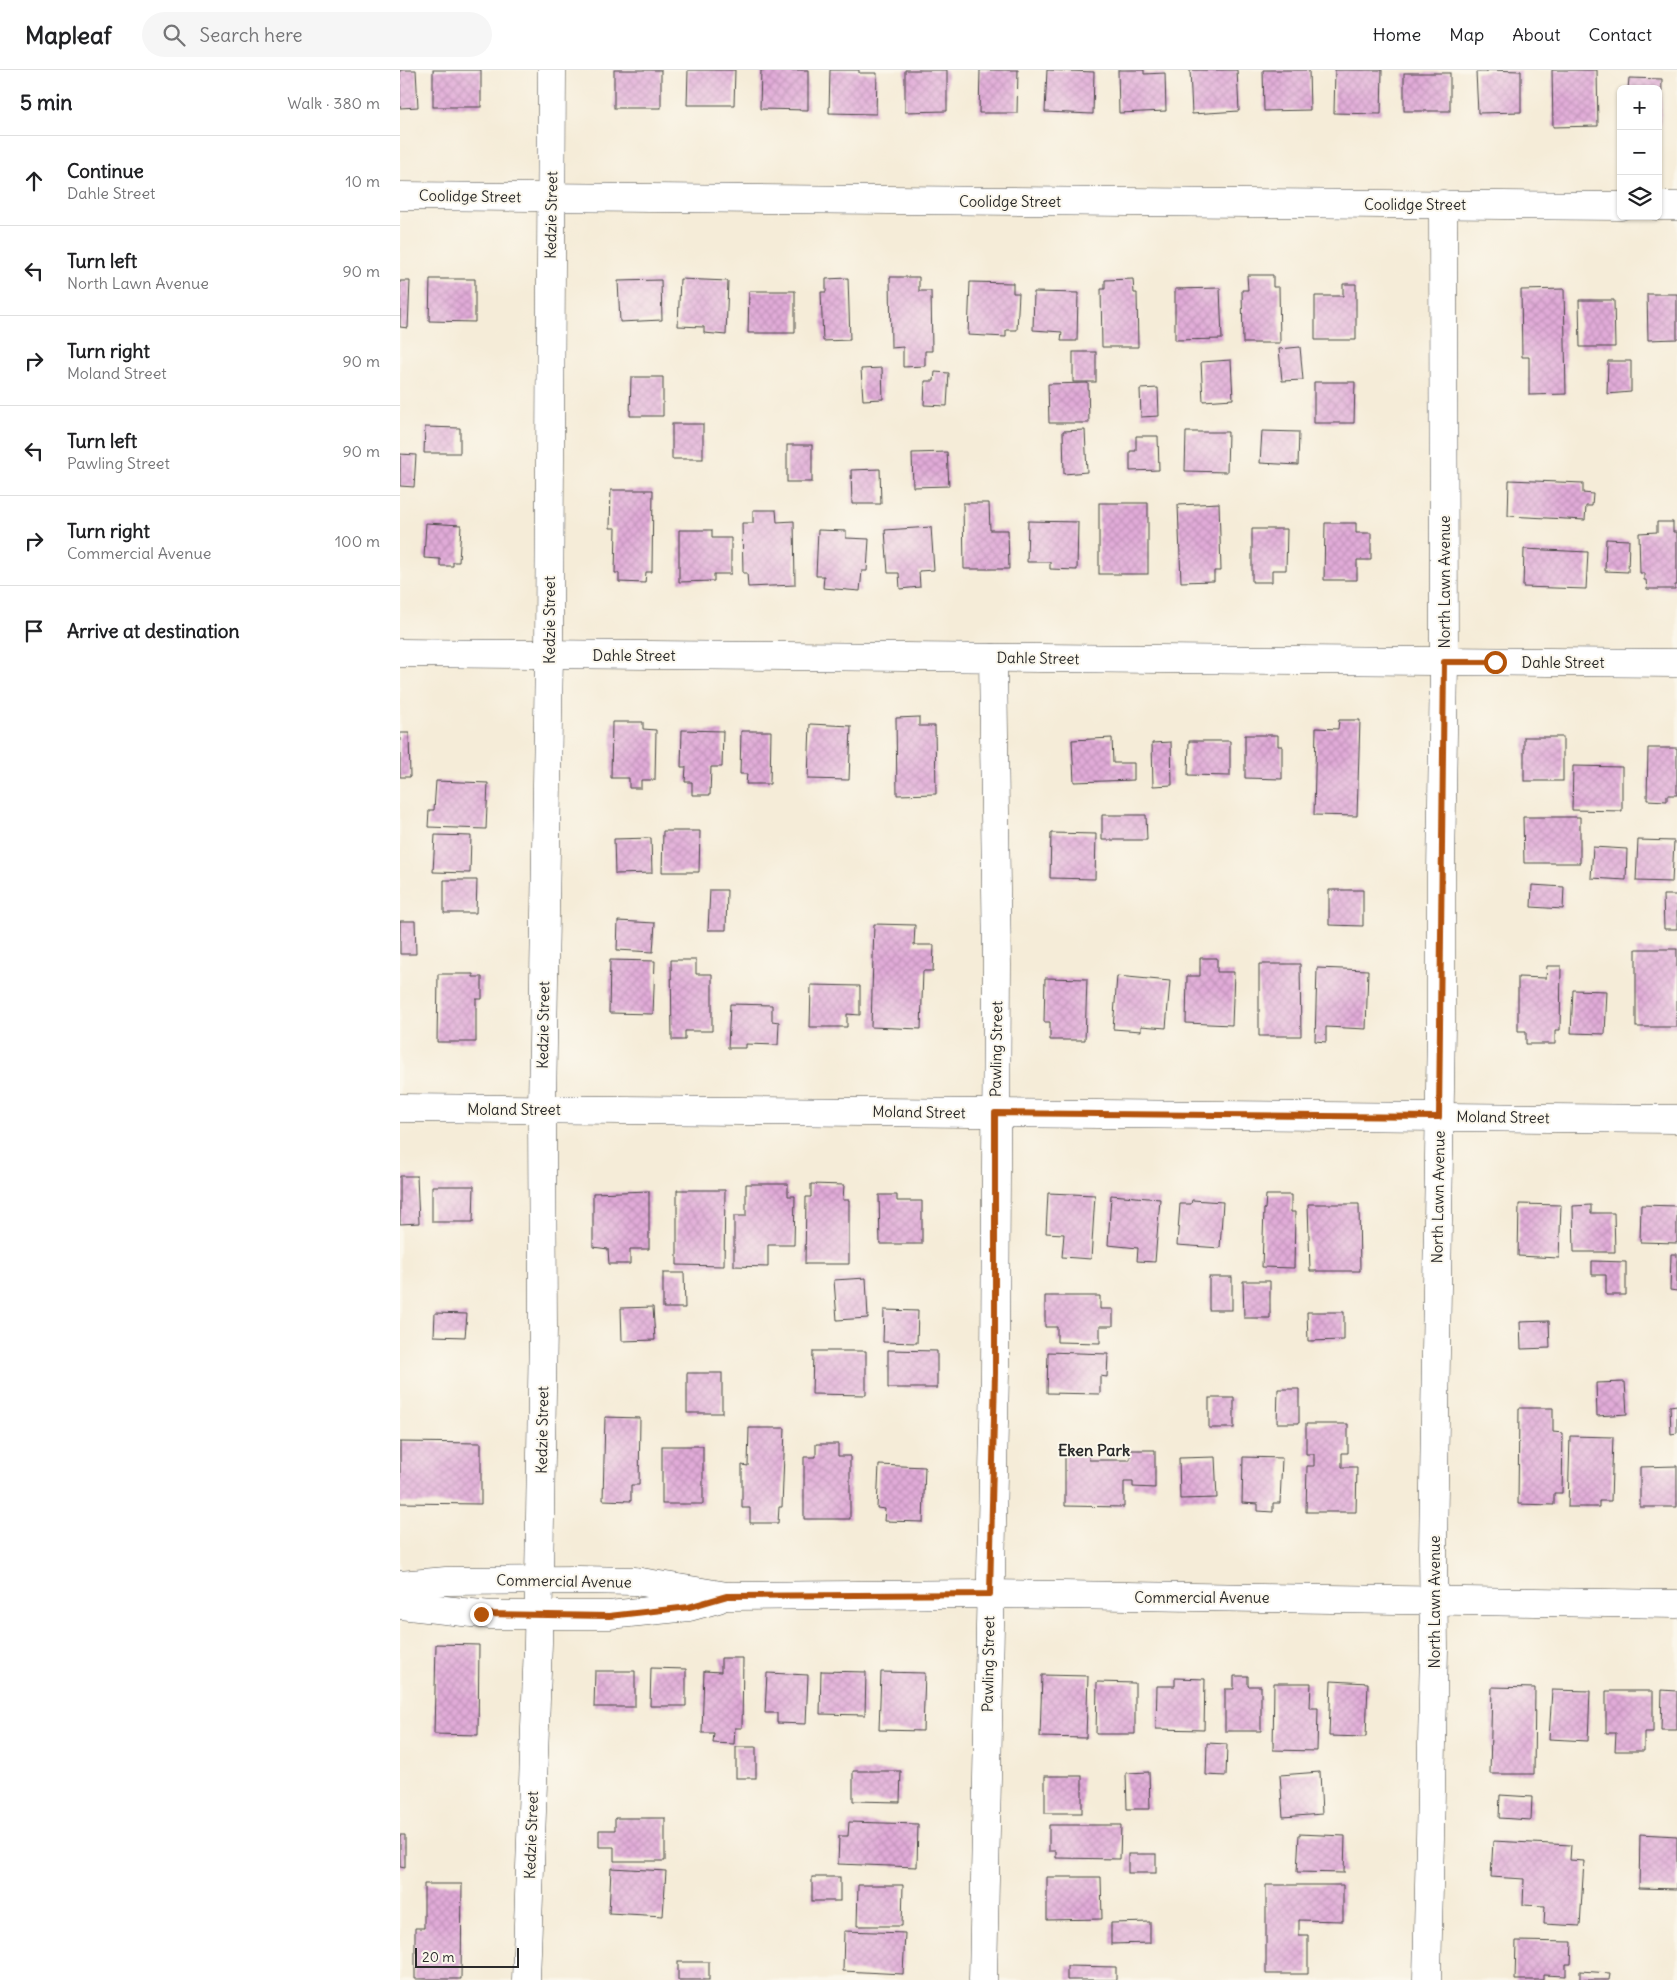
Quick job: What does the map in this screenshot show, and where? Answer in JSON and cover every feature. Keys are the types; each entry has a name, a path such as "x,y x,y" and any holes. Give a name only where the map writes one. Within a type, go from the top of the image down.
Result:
{"street":[{"name":"Kedzie Street","path":"526,1980 539,1580 543,1328 542,1109 549,654 552,70"},
{"name":"Coolidge Street","path":"400,196 1617,206"},
{"name":"North Lawn Avenue","path":"1427,1980 1434,1599 1444,662 1443,204"},
{"path":"1662,206 1677,206"},
{"name":"Dahle Street","path":"400,652 1677,663"},
{"name":"Pawling Street","path":"982,1980 995,1373 997,964 993,658"},
{"name":"Moland Street","path":"400,1108 1677,1119"},
{"name":"Commercial Avenue","path":"400,1584 446,1581 636,1581 727,1596 990,1594 1677,1604"},
{"name":"Commercial Avenue","path":"400,1605 481,1614 609,1616 689,1607 727,1596"}],"building":[{"path":"400,70 416,70 418,107 400,108"},
{"path":"433,70 481,70 481,107 433,107"},
{"path":"614,70 661,70 661,108 614,108"},
{"path":"688,70 735,70 734,105 687,105"},
{"path":"761,70 808,70 808,110 760,109"},
{"path":"830,70 859,70 859,73 877,73 876,114 829,113"},
{"path":"905,70 947,70 947,111 905,112"},
{"path":"980,70 1018,70 1017,113 979,113"},
{"path":"1047,70 1094,72 1093,114 1045,112"},
{"path":"1118,70 1144,70 1144,74 1165,73 1166,111 1119,113"},
{"path":"1190,70 1237,70 1239,111 1192,114"},
{"path":"1263,70 1309,70 1310,110 1264,111"},
{"path":"1335,70 1382,70 1381,114 1334,113"},
{"path":"1487,70 1521,71 1521,112 1478,113 1476,72 1487,72"},
{"path":"1552,70 1597,70 1598,126 1553,127"},
{"path":"1404,73 1450,73 1450,111 1404,111"},
{"path":"1629,78 1662,79 1662,85 1628,85"},
{"path":"1247,275 1273,275 1273,287 1279,287 1280,343 1243,343 1242,290 1248,290"},
{"path":"890,277 919,277 919,291 931,291 932,351 925,351 925,366 903,367 903,347 891,348"},
{"path":"848,278 850,340 823,341 821,292 826,292 826,279"},
{"path":"430,279 475,279 475,322 429,321"},
{"path":"680,279 728,281 726,335 704,333 704,327 678,326"},
{"path":"1133,279 1134,293 1137,293 1138,347 1102,347 1101,289 1105,289 1105,280"},
{"path":"661,280 662,320 620,322 618,281"},
{"path":"400,281 410,281 408,328 400,327"},
{"path":"970,282 1013,283 1013,293 1019,293 1017,330 1006,330 1006,337 968,335"},
{"path":"1343,284 1356,284 1356,340 1315,340 1315,296 1343,296"},
{"path":"1220,288 1222,339 1175,340 1175,289"},
{"path":"1564,289 1566,394 1529,395 1529,357 1522,357 1521,290"},
{"path":"749,291 795,291 795,333 748,333"},
{"path":"1034,292 1078,293 1077,341 1061,341 1062,332 1033,330"},
{"path":"1647,294 1677,294 1677,339 1648,340"},
{"path":"1579,300 1614,300 1615,347 1580,347"},
{"path":"1300,347 1303,380 1282,381 1279,349"},
{"path":"1073,352 1096,352 1096,382 1073,382"},
{"path":"1231,360 1233,399 1203,401 1201,362"},
{"path":"1608,361 1631,361 1631,392 1607,394"},
{"path":"882,368 883,399 863,400 861,369"},
{"path":"935,372 949,373 947,406 924,405 925,381 934,381"},
{"path":"631,377 663,377 663,416 630,416"},
{"path":"1314,382 1355,382 1354,423 1314,423"},
{"path":"1088,383 1089,423 1049,423 1048,384"},
{"path":"1158,388 1159,416 1141,417 1140,389"},
{"path":"672,424 703,424 703,459 672,459"},
{"path":"425,427 460,428 460,453 424,453"},
{"path":"1085,430 1087,472 1064,474 1063,431"},
{"path":"1262,431 1299,432 1298,465 1260,463"},
{"path":"1186,432 1228,432 1227,472 1185,471"},
{"path":"1136,436 1158,436 1159,470 1130,471 1130,451 1136,451"},
{"path":"787,445 812,445 812,482 787,482"},
{"path":"947,452 949,486 913,487 912,453"},
{"path":"400,454 416,455 414,487 400,486"},
{"path":"880,469 881,504 852,504 851,470"},
{"path":"1509,480 1583,483 1583,493 1593,494 1592,506 1586,506 1585,520 1508,516"},
{"path":"611,490 653,490 652,572 646,572 645,583 619,582 619,573 615,573 616,528 610,528"},
{"path":"963,503 989,503 990,530 1008,530 1009,569 964,569"},
{"path":"1099,503 1148,503 1148,574 1099,574"},
{"path":"1219,503 1221,571 1214,571 1214,581 1181,582 1178,505"},
{"path":"753,510 776,510 777,522 794,521 795,585 748,587 747,573 743,573 742,523 753,523"},
{"path":"1028,521 1078,522 1077,570 1050,569 1050,562 1027,562"},
{"path":"1657,522 1673,522 1673,532 1677,532 1677,585 1675,585 1675,589 1647,589 1644,573 1640,573 1639,533 1657,532"},
{"path":"426,523 461,525 459,562 453,562 453,566 440,566 440,559 424,558"},
{"path":"1325,523 1356,523 1356,533 1371,533 1371,560 1357,560 1357,580 1324,580"},
{"path":"931,527 934,570 919,571 920,587 900,589 899,573 888,573 885,530"},
{"path":"1252,529 1287,529 1286,570 1272,570 1272,582 1252,582"},
{"path":"679,530 712,530 712,538 731,538 731,574 714,574 714,581 679,582"},
{"path":"818,530 846,531 846,538 869,539 867,571 862,571 860,591 823,588 824,576 816,576"},
{"path":"1606,539 1629,540 1628,572 1605,571"},
{"path":"1524,549 1588,552 1586,589 1523,587"},
{"path":"919,717 919,726 935,726 936,794 897,795 896,718"},
{"path":"1339,720 1360,720 1357,816 1314,815 1316,728 1338,729"},
{"path":"612,722 643,722 643,729 656,730 655,780 641,780 641,788 629,788 629,778 611,778"},
{"path":"810,724 851,726 849,780 808,779"},
{"path":"682,730 723,731 722,767 711,767 710,795 692,795 692,782 685,782 686,767 681,767"},
{"path":"741,731 771,731 770,784 746,784 747,774 740,774"},
{"path":"400,733 409,733 410,777 400,777"},
{"path":"1245,735 1278,735 1278,746 1282,746 1282,779 1245,778"},
{"path":"1524,737 1563,737 1563,781 1524,781"},
{"path":"1112,738 1113,763 1134,763 1134,780 1074,782 1072,740"},
{"path":"1189,741 1230,741 1230,776 1188,775"},
{"path":"1171,742 1172,785 1153,786 1152,743"},
{"path":"1648,748 1677,748 1677,795 1667,795 1667,801 1647,800"},
{"path":"1573,766 1622,767 1622,811 1572,810"},
{"path":"436,781 488,783 486,829 428,827 429,810 434,810"},
{"path":"1102,815 1146,815 1147,840 1102,840"},
{"path":"1523,817 1580,817 1580,863 1524,863"},
{"path":"663,831 700,831 699,872 662,872"},
{"path":"1051,833 1096,834 1095,879 1050,878"},
{"path":"435,835 471,836 470,873 433,872"},
{"path":"651,838 652,873 615,874 614,839"},
{"path":"1638,840 1674,841 1672,882 1636,881"},
{"path":"1593,847 1627,849 1626,880 1591,878"},
{"path":"444,880 477,880 476,913 444,913"},
{"path":"1532,885 1564,887 1563,909 1531,907"},
{"path":"710,890 727,890 726,930 708,930"},
{"path":"1329,890 1363,890 1363,926 1329,925"},
{"path":"1663,895 1677,895 1677,929 1664,929"},
{"path":"400,921 415,921 416,954 400,954"},
{"path":"618,921 655,923 653,952 617,950"},
{"path":"874,924 915,925 914,945 934,945 933,971 923,971 921,1029 871,1027"},
{"path":"1636,949 1677,949 1677,1027 1636,1027"},
{"path":"1200,958 1217,958 1217,972 1234,972 1232,1025 1186,1023 1187,976 1200,976"},
{"path":"610,960 655,961 653,1014 609,1013"},
{"path":"671,960 696,960 696,974 712,974 712,1031 685,1031 685,1040 672,1040"},
{"path":"1259,964 1300,964 1301,1036 1259,1036"},
{"path":"1547,966 1561,966 1560,1030 1555,1030 1555,1044 1526,1044 1526,1031 1518,1031 1518,977 1546,978"},
{"path":"1317,968 1368,970 1366,1029 1326,1027 1326,1042 1315,1041"},
{"path":"438,974 473,974 473,977 482,977 482,999 476,999 476,1042 437,1042"},
{"path":"1117,976 1170,981 1166,1028 1141,1026 1141,1031 1113,1029"},
{"path":"1045,978 1087,979 1085,1040 1050,1040 1050,1022 1044,1022"},
{"path":"811,985 860,986 860,1015 847,1014 847,1027 810,1027"},
{"path":"1573,990 1607,991 1605,1034 1571,1033"},
{"path":"730,1004 772,1005 772,1021 779,1022 778,1045 746,1044 746,1048 728,1048"},
{"path":"400,1176 417,1176 419,1223 400,1224"},
{"path":"746,1184 788,1184 788,1196 795,1196 794,1245 768,1245 768,1267 734,1266 734,1216 746,1216"},
{"path":"811,1184 844,1185 843,1200 849,1200 849,1264 805,1264 806,1197 811,1197"},
{"path":"432,1186 474,1186 473,1222 432,1222"},
{"path":"677,1190 725,1190 724,1266 677,1265"},
{"path":"649,1191 649,1249 630,1249 630,1264 609,1264 608,1249 593,1247 593,1193"},
{"path":"1048,1193 1095,1195 1091,1259 1062,1257 1064,1234 1046,1233"},
{"path":"879,1195 897,1195 897,1201 922,1201 922,1244 880,1244"},
{"path":"1111,1195 1160,1199 1155,1262 1137,1261 1138,1248 1108,1245"},
{"path":"1266,1195 1291,1195 1291,1212 1295,1212 1294,1268 1262,1267"},
{"path":"1192,1200 1223,1202 1220,1248 1177,1245 1180,1204 1191,1204"},
{"path":"1308,1204 1359,1204 1360,1271 1310,1271"},
{"path":"1519,1204 1561,1205 1559,1258 1518,1256"},
{"path":"1591,1205 1591,1213 1614,1213 1615,1252 1574,1252 1573,1206"},
{"path":"1641,1205 1677,1206 1677,1243 1640,1242"},
{"path":"1671,1254 1677,1254 1677,1291 1670,1290"},
{"path":"1592,1261 1626,1262 1626,1295 1606,1295 1606,1275 1592,1275"},
{"path":"663,1273 684,1273 685,1308 663,1308"},
{"path":"1209,1277 1232,1277 1232,1310 1209,1310"},
{"path":"866,1278 868,1318 837,1320 834,1280"},
{"path":"1243,1281 1270,1281 1270,1318 1244,1318"},
{"path":"1045,1296 1100,1296 1100,1309 1113,1309 1113,1326 1100,1326 1100,1343 1057,1342 1057,1327 1045,1327"},
{"path":"653,1307 655,1340 622,1341 621,1308"},
{"path":"884,1310 918,1311 917,1343 883,1342"},
{"path":"1307,1312 1344,1312 1344,1340 1308,1341"},
{"path":"435,1313 467,1314 465,1337 434,1336"},
{"path":"1549,1321 1550,1348 1521,1349 1520,1322"},
{"path":"888,1350 937,1351 937,1388 888,1388"},
{"path":"813,1351 866,1351 866,1395 812,1394"},
{"path":"1048,1352 1108,1354 1107,1377 1100,1376 1100,1394 1047,1393"},
{"path":"687,1373 722,1373 722,1413 687,1413"},
{"path":"1625,1382 1627,1414 1597,1416 1596,1383"},
{"path":"1278,1389 1299,1389 1299,1423 1277,1423"},
{"path":"1209,1398 1234,1398 1234,1428 1209,1428"},
{"path":"1677,1405 1677,1433 1671,1434 1670,1406"},
{"path":"1519,1408 1553,1408 1553,1432 1563,1433 1562,1493 1554,1493 1554,1505 1518,1504"},
{"path":"605,1417 640,1418 639,1485 631,1485 631,1501 603,1500"},
{"path":"1306,1424 1348,1424 1348,1453 1342,1453 1342,1467 1357,1467 1356,1512 1306,1512 1307,1466 1314,1466 1314,1454 1306,1454"},
{"path":"749,1428 785,1428 782,1507 779,1507 778,1523 750,1523 750,1508 742,1508 742,1465 748,1466"},
{"path":"1570,1436 1613,1437 1611,1501 1599,1501 1599,1507 1568,1507"},
{"path":"400,1442 481,1443 481,1504 400,1503"},
{"path":"816,1444 838,1444 838,1456 850,1456 850,1519 804,1519 804,1457 816,1457"},
{"path":"662,1446 703,1446 703,1504 662,1504"},
{"path":"1130,1450 1155,1450 1155,1488 1133,1487 1133,1482 1124,1482 1124,1507 1065,1506 1065,1452 1089,1452 1089,1460 1130,1460"},
{"path":"1215,1457 1217,1498 1180,1499 1179,1458"},
{"path":"1243,1457 1282,1458 1280,1503 1273,1503 1273,1512 1258,1511 1258,1504 1242,1503"},
{"path":"879,1465 925,1467 923,1522 884,1521 885,1509 877,1508"},
{"path":"1677,1466 1677,1507 1640,1507 1640,1467"},
{"path":"436,1644 479,1645 478,1735 434,1734"},
{"path":"721,1658 743,1658 742,1728 735,1728 734,1744 713,1743 714,1733 702,1733 704,1671 721,1672"},
{"path":"651,1668 686,1669 686,1706 650,1706"},
{"path":"595,1671 635,1671 635,1707 594,1707"},
{"path":"821,1671 866,1672 865,1715 820,1714"},
{"path":"881,1672 925,1673 923,1731 879,1730"},
{"path":"767,1673 808,1675 806,1724 777,1723 777,1713 765,1713"},
{"path":"1042,1675 1088,1676 1086,1738 1040,1737"},
{"path":"1234,1676 1248,1676 1248,1686 1261,1686 1261,1731 1225,1731 1225,1689 1234,1689"},
{"path":"1175,1678 1205,1679 1204,1730 1156,1729 1157,1686 1175,1686"},
{"path":"1331,1681 1368,1683 1366,1737 1329,1736"},
{"path":"1097,1682 1135,1683 1135,1734 1096,1734"},
{"path":"1274,1683 1311,1683 1310,1708 1318,1708 1317,1751 1273,1750"},
{"path":"1492,1687 1535,1688 1534,1774 1490,1774"},
{"path":"1552,1690 1590,1691 1588,1741 1549,1739"},
{"path":"1662,1690 1677,1691 1677,1730 1661,1730"},
{"path":"1606,1691 1653,1691 1653,1732 1644,1732 1644,1751 1615,1751 1616,1733 1606,1733"},
{"path":"1207,1743 1227,1744 1226,1776 1206,1775"},
{"path":"736,1747 756,1747 756,1778 736,1778"},
{"path":"853,1771 901,1771 900,1802 853,1801"},
{"path":"1149,1772 1150,1809 1127,1809 1126,1773"},
{"path":"1320,1772 1322,1814 1283,1817 1280,1775"},
{"path":"1045,1776 1082,1776 1082,1813 1045,1813"},
{"path":"1500,1795 1532,1797 1531,1820 1499,1818"},
{"path":"615,1818 665,1818 665,1861 614,1861 614,1847 599,1847 599,1830 615,1830"},
{"path":"849,1822 918,1824 917,1867 838,1864 839,1836 848,1836"},
{"path":"1049,1825 1121,1825 1120,1859 1056,1858 1056,1851 1049,1851"},
{"path":"1299,1834 1345,1836 1344,1873 1297,1872"},
{"path":"1640,1834 1677,1836 1677,1889 1639,1888"},
{"path":"400,1835 405,1835 405,1868 400,1867"},
{"path":"1493,1841 1571,1845 1570,1860 1584,1861 1580,1926 1544,1924 1545,1906 1523,1905 1524,1879 1491,1877"},
{"path":"1128,1854 1156,1854 1156,1873 1128,1873"},
{"path":"611,1868 666,1871 663,1916 609,1913"},
{"path":"812,1877 840,1877 840,1901 812,1901"},
{"path":"1047,1877 1101,1877 1102,1919 1047,1920"},
{"path":"424,1884 462,1884 461,1979 415,1979 415,1928 424,1928"},
{"path":"858,1885 903,1885 902,1926 857,1926"},
{"path":"1266,1885 1343,1885 1343,1921 1299,1920 1299,1935 1308,1935 1308,1974 1266,1974"},
{"path":"1150,1922 1150,1943 1111,1944 1111,1923"},
{"path":"844,1931 905,1933 903,1974 843,1971"},
{"path":"1516,1941 1572,1942 1571,1964 1566,1964 1566,1976 1543,1975 1543,1980 1515,1980"},
{"path":"678,1962 709,1962 709,1980 678,1980"},
{"path":"1067,1966 1116,1967 1116,1980 1067,1980"},
{"path":"1580,1971 1610,1973 1609,1980 1580,1980"}],"district":[{"name":"Eken Park","path":"1094,1450"}],"route":[{"path":"481,1614 609,1616 689,1607 727,1596 990,1594 995,1373 995,1113 1439,1117 1444,662 1495,662"}]}
